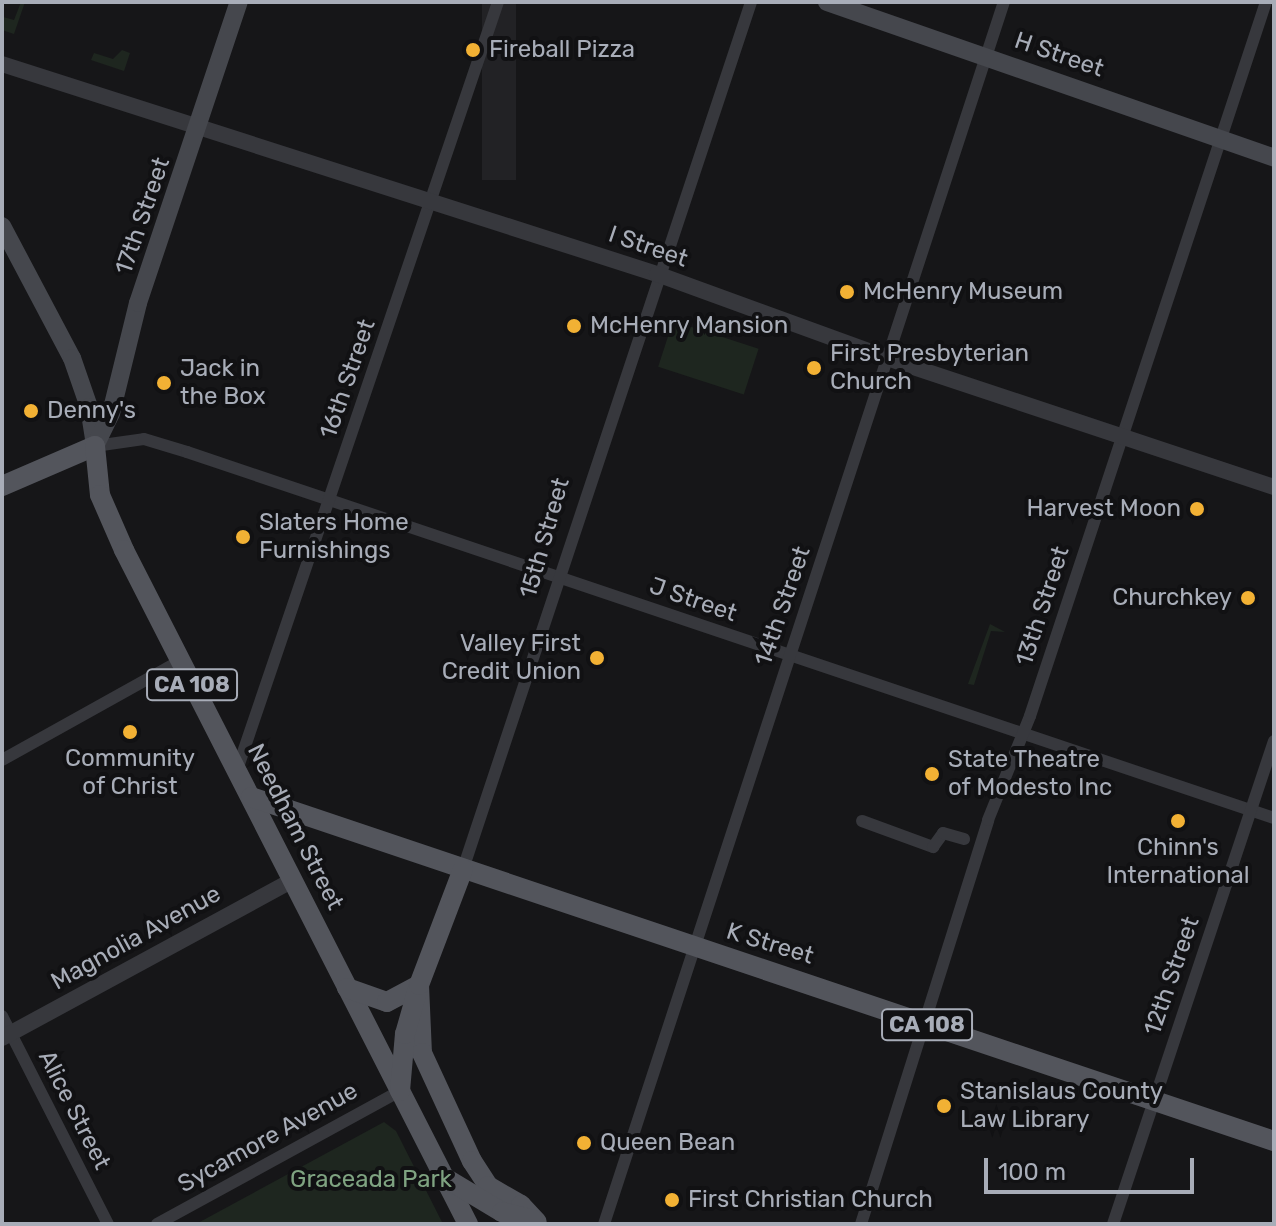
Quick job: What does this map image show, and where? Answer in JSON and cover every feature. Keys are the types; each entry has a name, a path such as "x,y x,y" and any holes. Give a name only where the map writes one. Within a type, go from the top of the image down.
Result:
{"main road":[{"name":"17th Street","path":"95,446 111,413 138,303 239,2"},
{"name":"H Street","path":"827,2 1274,158"},
{"path":"2,226 72,358 89,407 95,446 2,486"},
{"name":"Needham Street","path":"95,446 100,495 180,661 468,1224"},
{"name":"K Street","path":"251,797 1274,1141"},
{"name":"15th Street","path":"400,1091 405,1034 419,985 463,869"},
{"path":"347,988 387,1002 419,985 422,1053 472,1161 488,1186 521,1205 541,1223"},
{"path":"447,1179 502,1212 541,1223"}],"street":[{"name":"16th Street","path":"237,770 498,2"},
{"name":"15th Street","path":"463,869 561,580 657,274 751,2"},
{"name":"14th Street","path":"604,1224 789,655 890,359 917,259 1004,2"},
{"name":"13th Street","path":"861,1224 988,820 1022,734 1266,2"},
{"name":"I Street","path":"2,64 657,274 890,359 1274,487"},
{"name":"J Street","path":"95,446 144,439 1274,818"},
{"path":"2,760 180,661"},
{"name":"12th Street","path":"1113,1224 1274,741"},
{"path":"862,821 933,847 943,833 964,839"},
{"name":"Magnolia Avenue","path":"6,1036 293,880"},
{"name":"Alice Street","path":"2,1016 6,1036 108,1224"},
{"name":"Sycamore Avenue","path":"157,1224 400,1091"}],"shaded area":[{"path":"482,2 516,2 516,180 482,180"}],"green space":[{"path":"21,2 25,2 14,34 2,30 3,17 14,20"},
{"path":"122,50 130,53 124,71 91,60 94,53 113,59"},
{"path":"673,321 759,349 744,394 658,367"},
{"path":"990,624 1005,632 991,631 974,685 968,684"},
{"name":"Graceada Park","path":"384,1122 396,1131 443,1224 196,1224"}],"place":[{"name":"Fireball Pizza","path":"473,50"},
{"name":"McHenry Museum","path":"847,292"},
{"name":"McHenry Mansion","path":"574,326"},
{"name":"First Presbyterian Church","path":"814,368"},
{"name":"Jack in the Box","path":"164,383"},
{"name":"Denny's","path":"31,411"},
{"name":"Harvest Moon","path":"1197,509"},
{"name":"Slaters Home Furnishings","path":"243,537"},
{"name":"Churchkey","path":"1248,598"},
{"name":"Valley First Credit Union","path":"597,658"},
{"name":"Community of Christ","path":"130,732"},
{"name":"State Theatre of Modesto Inc","path":"932,774"},
{"name":"Chinn's International","path":"1178,821"},
{"name":"Stanislaus County Law Library","path":"944,1106"},
{"name":"Queen Bean","path":"584,1143"},
{"name":"First Christian Church","path":"672,1200"}]}
